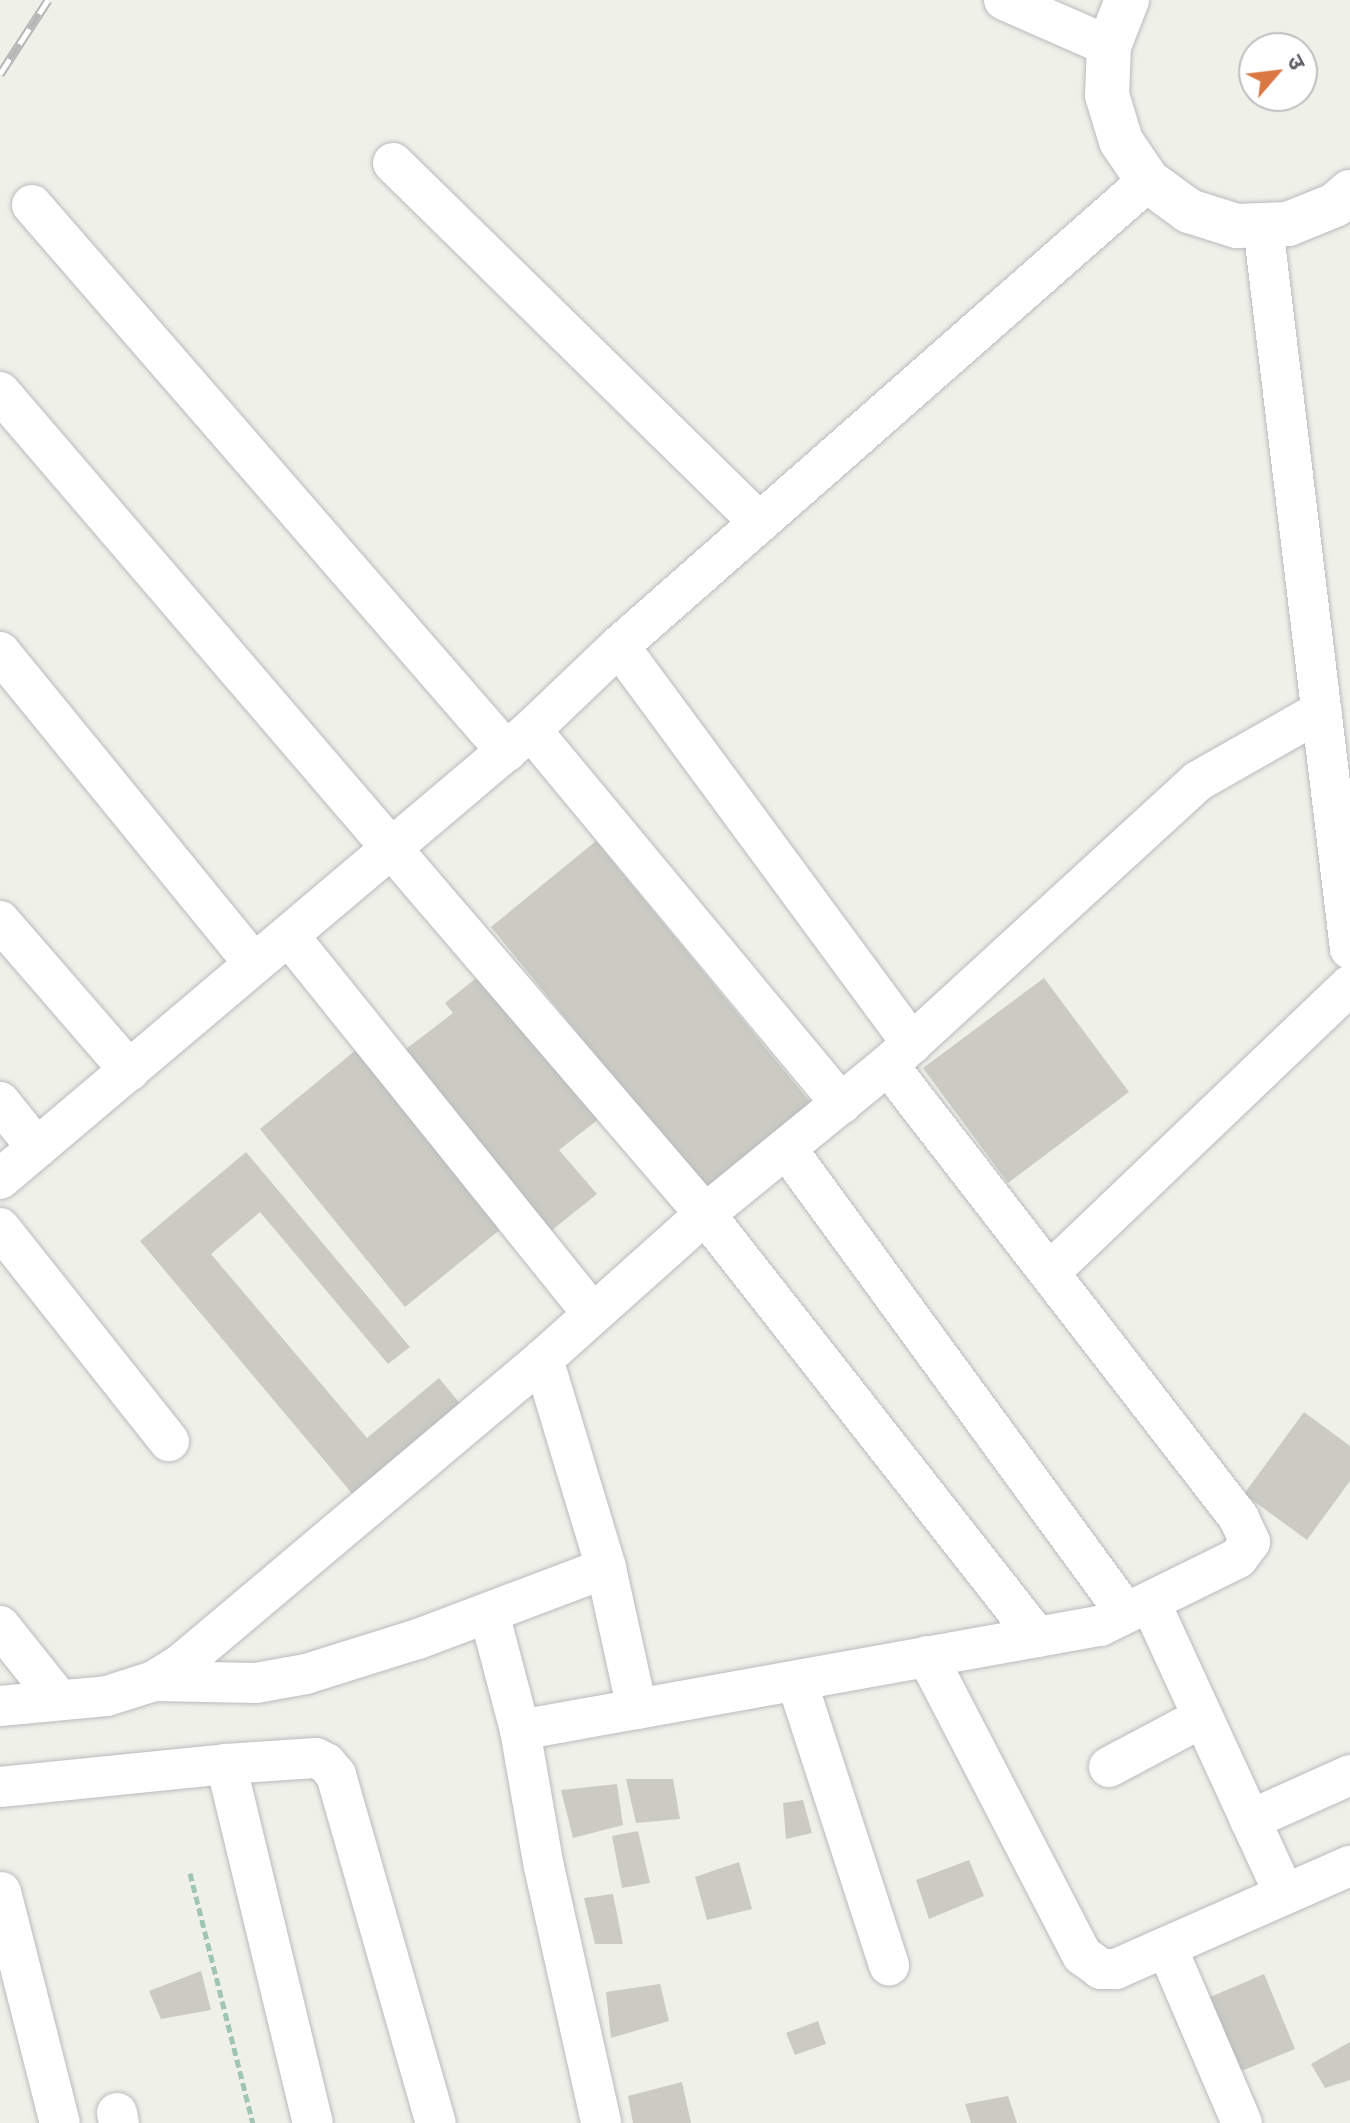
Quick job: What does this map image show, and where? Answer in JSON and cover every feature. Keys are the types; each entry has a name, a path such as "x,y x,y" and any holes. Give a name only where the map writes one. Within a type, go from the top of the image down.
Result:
{"street":[{"path":"1004,0 1109,46"},
{"path":"1127,0 1109,46 1110,106 1121,141 1148,181 1189,211 1237,226 1263,226 1300,219 1335,205 1350,192"},
{"path":"393,163 759,522"},
{"path":"0,1179 130,1071 253,962 289,936 393,844 519,741 619,646 1148,181"},
{"path":"32,205 519,741 841,1104"},
{"path":"1263,226 1350,949"},
{"path":"0,392 393,844 705,1214 1037,1637"},
{"path":"520,1730 1100,1626 1238,1558 1250,1542 1248,1532 1051,1271 619,646"},
{"path":"0,652 253,962"},
{"path":"0,1706 107,1696 154,1681 181,1664 543,1359 705,1214 900,1054 1198,781 1321,711"},
{"path":"0,921 130,1071"},
{"path":"289,936 593,1314"},
{"path":"1051,1271 1350,985"},
{"path":"0,1102 37,1148"},
{"path":"786,1148 1138,1607 1203,1717 1284,1894"},
{"path":"0,1228 169,1441"},
{"path":"543,1359 606,1568 637,1709"},
{"path":"154,1681 256,1683 306,1674 489,1613 606,1568"},
{"path":"489,1613 520,1730 544,1867 601,2123"},
{"path":"0,1626 59,1700"},
{"path":"927,1656 1082,1955 1101,1969 1116,1969 1167,1948 1350,1866"},
{"path":"797,1682 889,1965"},
{"path":"1109,1767 1203,1717"},
{"path":"0,1787 316,1758 336,1775 436,2123"},
{"path":"226,1764 313,2123"},
{"path":"1250,1820 1350,1775"},
{"path":"1,1892 60,2123"},
{"path":"1167,1948 1242,2123"}],"path":[{"path":"190,1873 253,2123"}],"building":[{"path":"596,841 815,1108 709,1194 491,927"},
{"path":"485,971 600,1118 559,1150 597,1194 546,1235 401,1053 453,1013 445,1003"},
{"path":"1044,978 1129,1092 1008,1183 923,1068"},
{"path":"362,1045 507,1224 405,1307 260,1129"},
{"path":"246,1152 410,1347 388,1364 260,1212 211,1254 367,1438 439,1378 467,1412 360,1503 140,1241"},
{"path":"1304,1412 1350,1446 1350,1481 1307,1540 1244,1494"},
{"path":"626,1779 673,1779 680,1819 636,1823"},
{"path":"617,1784 623,1825 573,1838 561,1790"},
{"path":"803,1800 812,1833 786,1839 783,1803"},
{"path":"638,1831 650,1883 622,1888 612,1836"},
{"path":"969,1860 984,1896 929,1919 916,1880"},
{"path":"739,1862 752,1909 707,1920 695,1877"},
{"path":"613,1894 623,1944 595,1944 584,1898"},
{"path":"201,1971 211,2010 161,2019 149,1991"},
{"path":"1264,1974 1295,2049 1232,2075 1201,2001"},
{"path":"660,1984 669,2021 611,2038 606,1992"},
{"path":"818,2021 826,2044 795,2055 786,2033"},
{"path":"1350,2042 1350,2080 1325,2088 1311,2064"},
{"path":"682,2082 691,2123 633,2123 628,2096"},
{"path":"1008,2096 1017,2123 971,2123 965,2104"}],"railway":[{"path":"0,74 48,0"}]}
